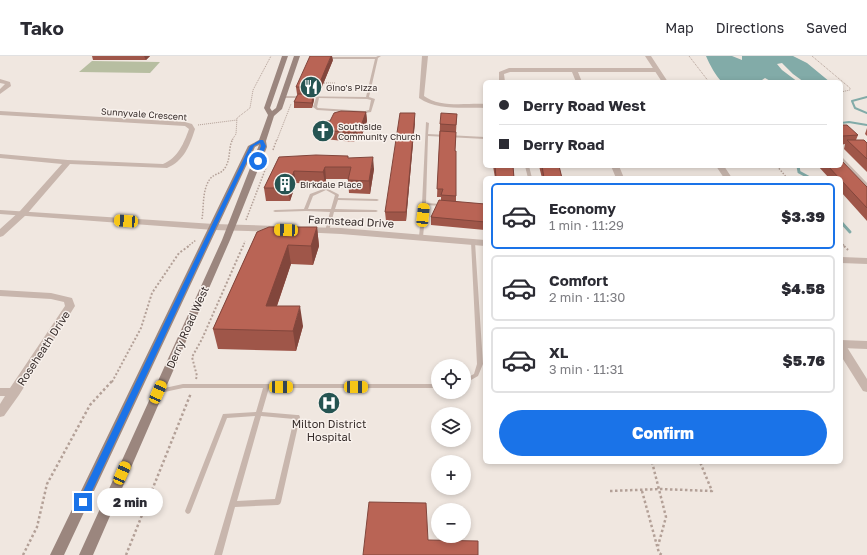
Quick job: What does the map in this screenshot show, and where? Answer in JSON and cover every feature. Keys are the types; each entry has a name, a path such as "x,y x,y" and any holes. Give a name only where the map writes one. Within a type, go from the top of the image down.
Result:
{"main road":[{"name":"Derry Road West","path":"272,115 267,108 286,56"},
{"name":"Derry Road West","path":"86,555 231,228 263,146 262,141 272,115 279,109 297,56"},
{"name":"Derry Road West","path":"57,555 252,146 262,141"}],"street":[{"path":"425,56 421,97 432,103 483,106"},
{"path":"648,56 664,80"},
{"path":"502,80 501,73 509,70 657,70"},
{"path":"574,70 578,80"},
{"path":"0,81 8,83 1,91"},
{"name":"Sunnyvale Crescent","path":"0,113 185,124 191,126 192,129 188,142 178,159 172,164 164,166 68,162 0,156"},
{"path":"0,234 22,214 68,162"},
{"name":"Farmstead Drive","path":"0,212 231,228 328,231 483,243"},
{"path":"843,260 867,261"},
{"name":"Roseheath Drive","path":"0,293 60,297 68,300 70,306 0,413"},
{"path":"843,346 867,345"},
{"path":"843,349 867,388"},
{"path":"0,392 15,392"}],"lane":[{"path":"315,56 318,58 378,57 367,98"},
{"path":"283,97 318,97 367,98 373,99 373,104 370,111 358,113 327,110 315,108 318,97"},
{"path":"421,237 424,204 427,123"},
{"path":"427,135 483,138"},
{"path":"843,160 867,185"},
{"path":"306,210 311,194 326,188 337,195 328,231"},
{"path":"336,199 377,200"},
{"path":"424,204 448,206"},
{"path":"275,211 376,211"},
{"path":"471,378 476,375 480,364 473,242"},
{"path":"158,392 183,386 431,386"},
{"path":"218,555 266,387"},
{"path":"188,511 225,416 258,414 297,417 278,502 232,504"}],"path":[{"path":"191,126 237,120 250,108 253,90 271,56"},
{"path":"689,56 708,80"},
{"path":"812,56 840,80"},
{"path":"843,82 850,88 850,90 843,92"},
{"path":"320,83 335,83"},
{"path":"272,153 294,97"},
{"path":"23,555 37,527 48,484 90,405 112,382 141,328 152,293 178,253 197,239 204,211 203,196 211,178 221,172 227,165 231,151 230,144 236,134 237,120"},
{"path":"246,220 269,160"},
{"path":"779,168 785,176"},
{"path":"126,555 194,386 197,376 192,357 202,339 245,241"},
{"path":"843,244 848,250"},
{"path":"653,464 666,517 658,546"},
{"path":"610,491 712,491 701,464"},
{"path":"642,491 662,555"}],"green space":[{"path":"92,61 160,62 150,73 79,72"}],"water":[{"path":"706,56 732,56 742,60 742,56 793,56 807,63 828,80 801,80 782,63 777,64 782,70 795,80 768,80 765,78 762,80 720,80"}],"building":[{"path":"310,56 331,56 318,87 296,87"},
{"path":"298,94 313,94 312,103 294,102"},
{"path":"341,111 366,112 361,126 356,126 353,133 313,129 319,121 330,121 334,113"},
{"path":"400,113 415,113 406,212 385,212"},
{"path":"441,113 457,114 456,125 440,124"},
{"path":"843,125 847,125 858,135 843,136"},
{"path":"440,131 456,132 456,196 441,195 443,189 437,189"},
{"path":"847,140 864,140 867,143 867,159"},
{"path":"316,155 348,156 348,158 373,157 369,181 348,180 351,167 325,167 323,172 294,171 288,188 264,188 279,157"},
{"path":"843,162 867,187 867,208 843,182 843,176 837,176 830,168 843,168"},
{"path":"495,168 513,168 514,176 496,176"},
{"path":"542,168 560,168 562,176 544,176"},
{"path":"439,200 483,204 483,222 431,217"},
{"path":"269,227 317,227 311,246 288,245 266,306 300,306 293,331 213,329 257,232"},
{"path":"369,502 426,503 428,540 431,540 431,543 471,543 471,541 478,541 478,555 363,555"}],"waterway":[{"path":"867,97 852,101 855,108 867,113"},
{"path":"843,123 849,122 867,125"},
{"path":"798,168 799,172 806,176"},
{"path":"843,224 850,232"}],"place":[{"name":"Gino's Pizza","path":"311,87"},
{"name":"Southside Community Church","path":"323,131"},
{"name":"Birkdale Place","path":"285,184"},
{"name":"Milton District Hospital","path":"329,403"}],"route":[{"path":"83,502 252,146 262,141 263,146 258,161"}]}
